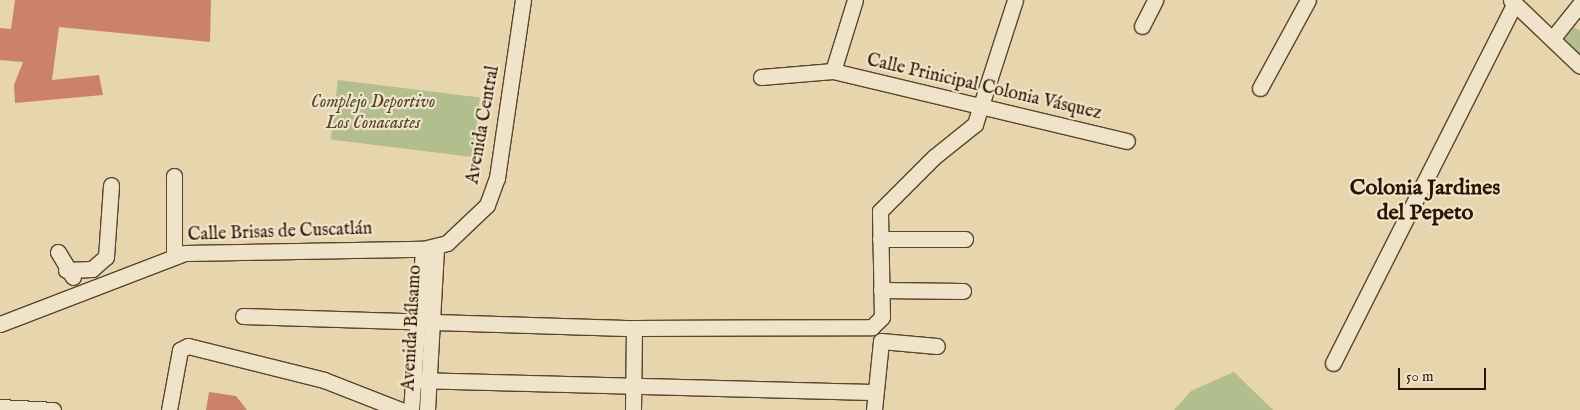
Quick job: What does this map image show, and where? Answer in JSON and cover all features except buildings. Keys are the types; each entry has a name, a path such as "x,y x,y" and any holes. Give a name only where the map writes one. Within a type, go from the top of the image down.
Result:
{"street":[{"name":"Avenida Central","path":"430,248 471,225 487,204 497,178 523,0"},
{"path":"833,72 855,0"},
{"path":"243,316 634,328 872,327 881,320 880,239 884,203 964,136 975,124 1015,0"},
{"path":"1142,26 1155,0"},
{"path":"1260,88 1308,0"},
{"path":"1333,363 1513,2 1580,66"},
{"path":"1552,39 1580,4"},
{"name":"Calle Prinicipal Colonia Vásquez","path":"761,77 833,72 1127,141"},
{"path":"174,176 174,256"},
{"path":"66,270 92,269 106,257 111,185"},
{"path":"880,239 965,239"},
{"name":"Calle Brisas de Cuscatlán","path":"0,324 174,256 253,249 430,248"},
{"name":"Avenida Bálsamo","path":"428,410 429,380 426,322 430,248"},
{"path":"58,252 66,270 80,292"},
{"path":"881,290 963,291"},
{"name":"Avenida Bálsamo","path":"411,410 412,380 426,322"},
{"path":"872,327 881,341 874,392 874,410"},
{"path":"634,328 634,410"},
{"path":"881,341 937,346"},
{"path":"169,410 180,350 188,346 324,380 402,410"},
{"path":"412,380 874,392"},
{"path":"0,406 53,410"}],"green space":[{"path":"1565,22 1580,31 1580,66 1552,39"},
{"name":"Complejo Deportivo Los Conacastes","path":"338,80 480,97 473,157 331,140"},
{"path":"1234,372 1273,410 1174,410 1191,391"}],"district":[{"name":"Colonia Jardines del Pepeto","path":"1425,200"}]}
